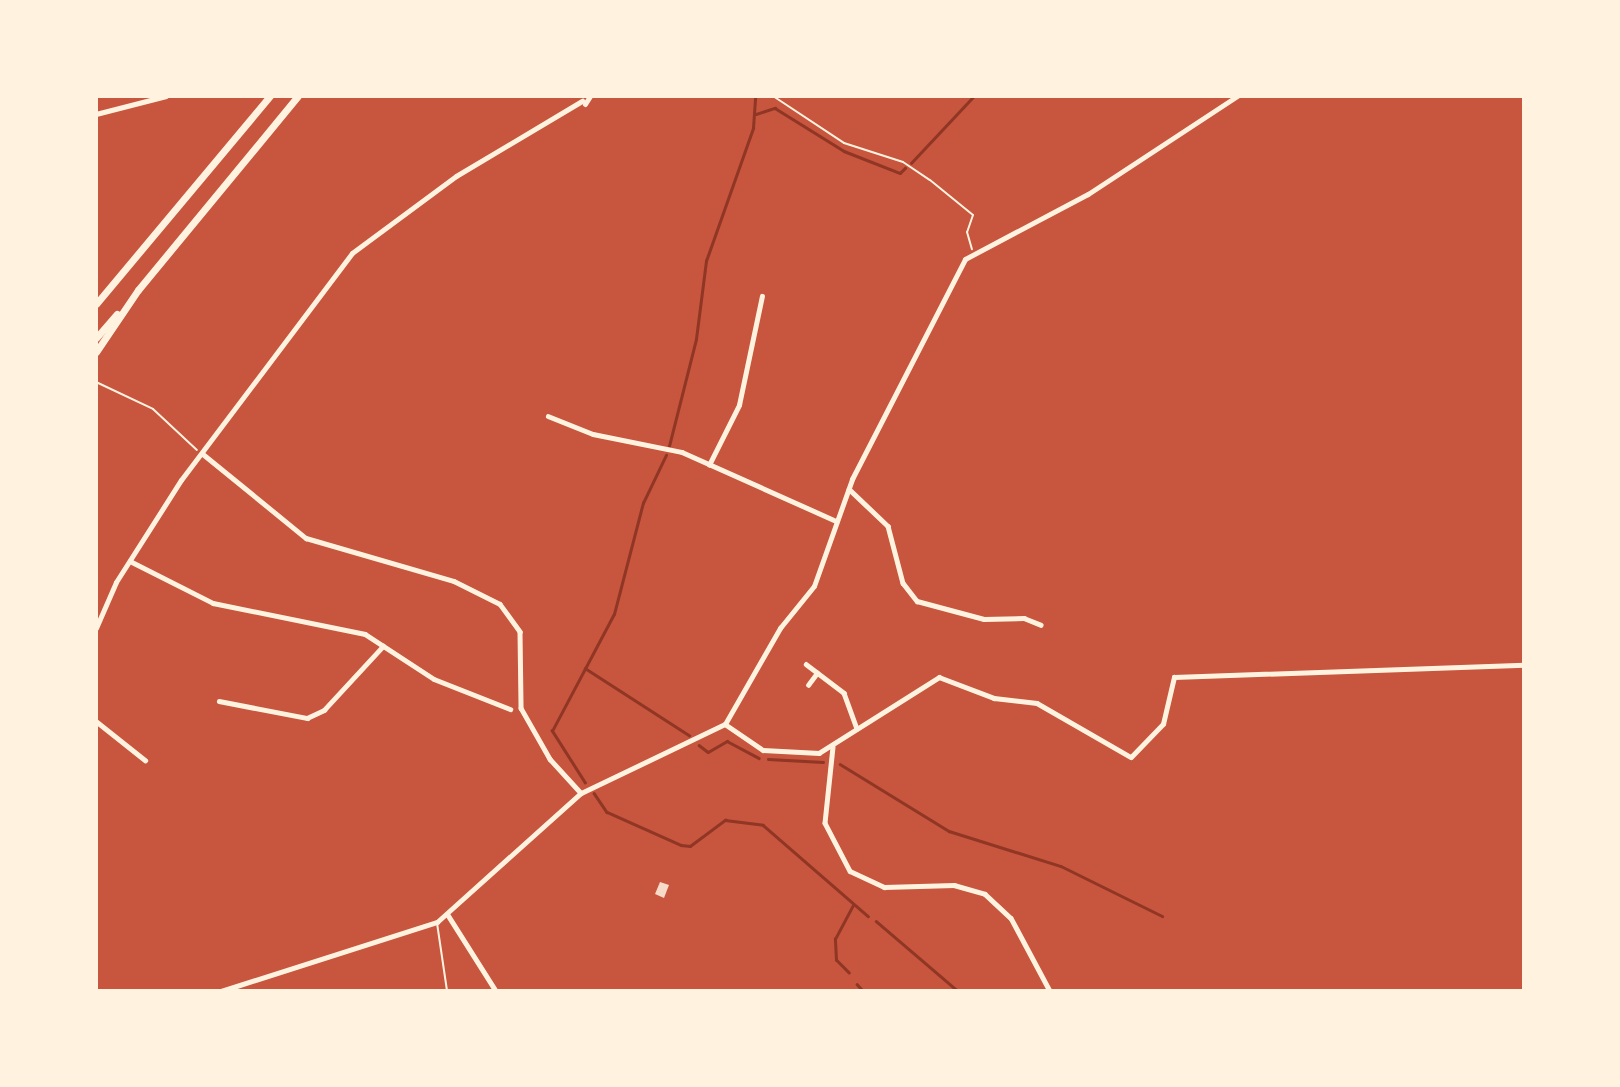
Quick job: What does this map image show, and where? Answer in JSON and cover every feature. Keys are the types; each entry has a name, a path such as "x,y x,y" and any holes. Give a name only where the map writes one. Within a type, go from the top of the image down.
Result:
{"highway":[{"path":"96,304 270,96"},
{"path":"96,338 298,96"},
{"path":"96,352 138,290"}],"street":[{"path":"96,114 166,96"},
{"path":"96,628 130,561 203,454 352,253 456,176 582,99 588,103 590,96"},
{"path":"222,991 437,922 448,915 581,793 725,724 780,628 814,586 849,489 933,316 973,251 1088,194 1237,96"},
{"path":"709,465 739,405 762,296"},
{"path":"548,416 766,484 836,521"},
{"path":"203,454 306,538 453,581 500,604 520,632 521,708 550,759 581,793"},
{"path":"849,489 888,526 903,583 917,601 985,619 1024,618 1041,625"},
{"path":"130,561 213,603 338,625 383,646 434,679 510,709"},
{"path":"219,701 307,718 324,710 383,646"},
{"path":"806,664 844,693 857,729"},
{"path":"725,724 749,744 775,754 806,756 833,747 939,677 994,698 1037,703 1131,757 1163,724 1174,677 1524,665"},
{"path":"808,685 817,673"},
{"path":"96,721 145,760"},
{"path":"833,747 825,823 850,871 884,887 954,885 985,894 1011,918 1050,991"},
{"path":"448,915 496,991"}],"lane":[{"path":"437,922 447,991"}],"path":[{"path":"773,96 844,143 903,162 930,180 973,215 967,232 973,251"},
{"path":"96,382 110,391 153,408 203,454"}],"building":[{"path":"660,882 669,885 664,898 655,894"}],"waterway":[{"path":"669,446 696,339 706,261 753,128 755,96"},
{"path":"911,163 974,96"},
{"path":"756,114 775,108 844,151 900,173 905,168"},
{"path":"585,783 552,731 614,614 643,503 666,455"},
{"path":"585,668 689,735"},
{"path":"699,745 708,752 727,741 759,758"},
{"path":"768,759 823,762"},
{"path":"840,764 949,831 1061,866 1162,916"},
{"path":"594,793 607,812 681,845 690,846 725,820 763,825 868,916"},
{"path":"849,973 836,960 835,939 853,905"},
{"path":"876,921 958,991"},
{"path":"857,984 863,991"}]}
